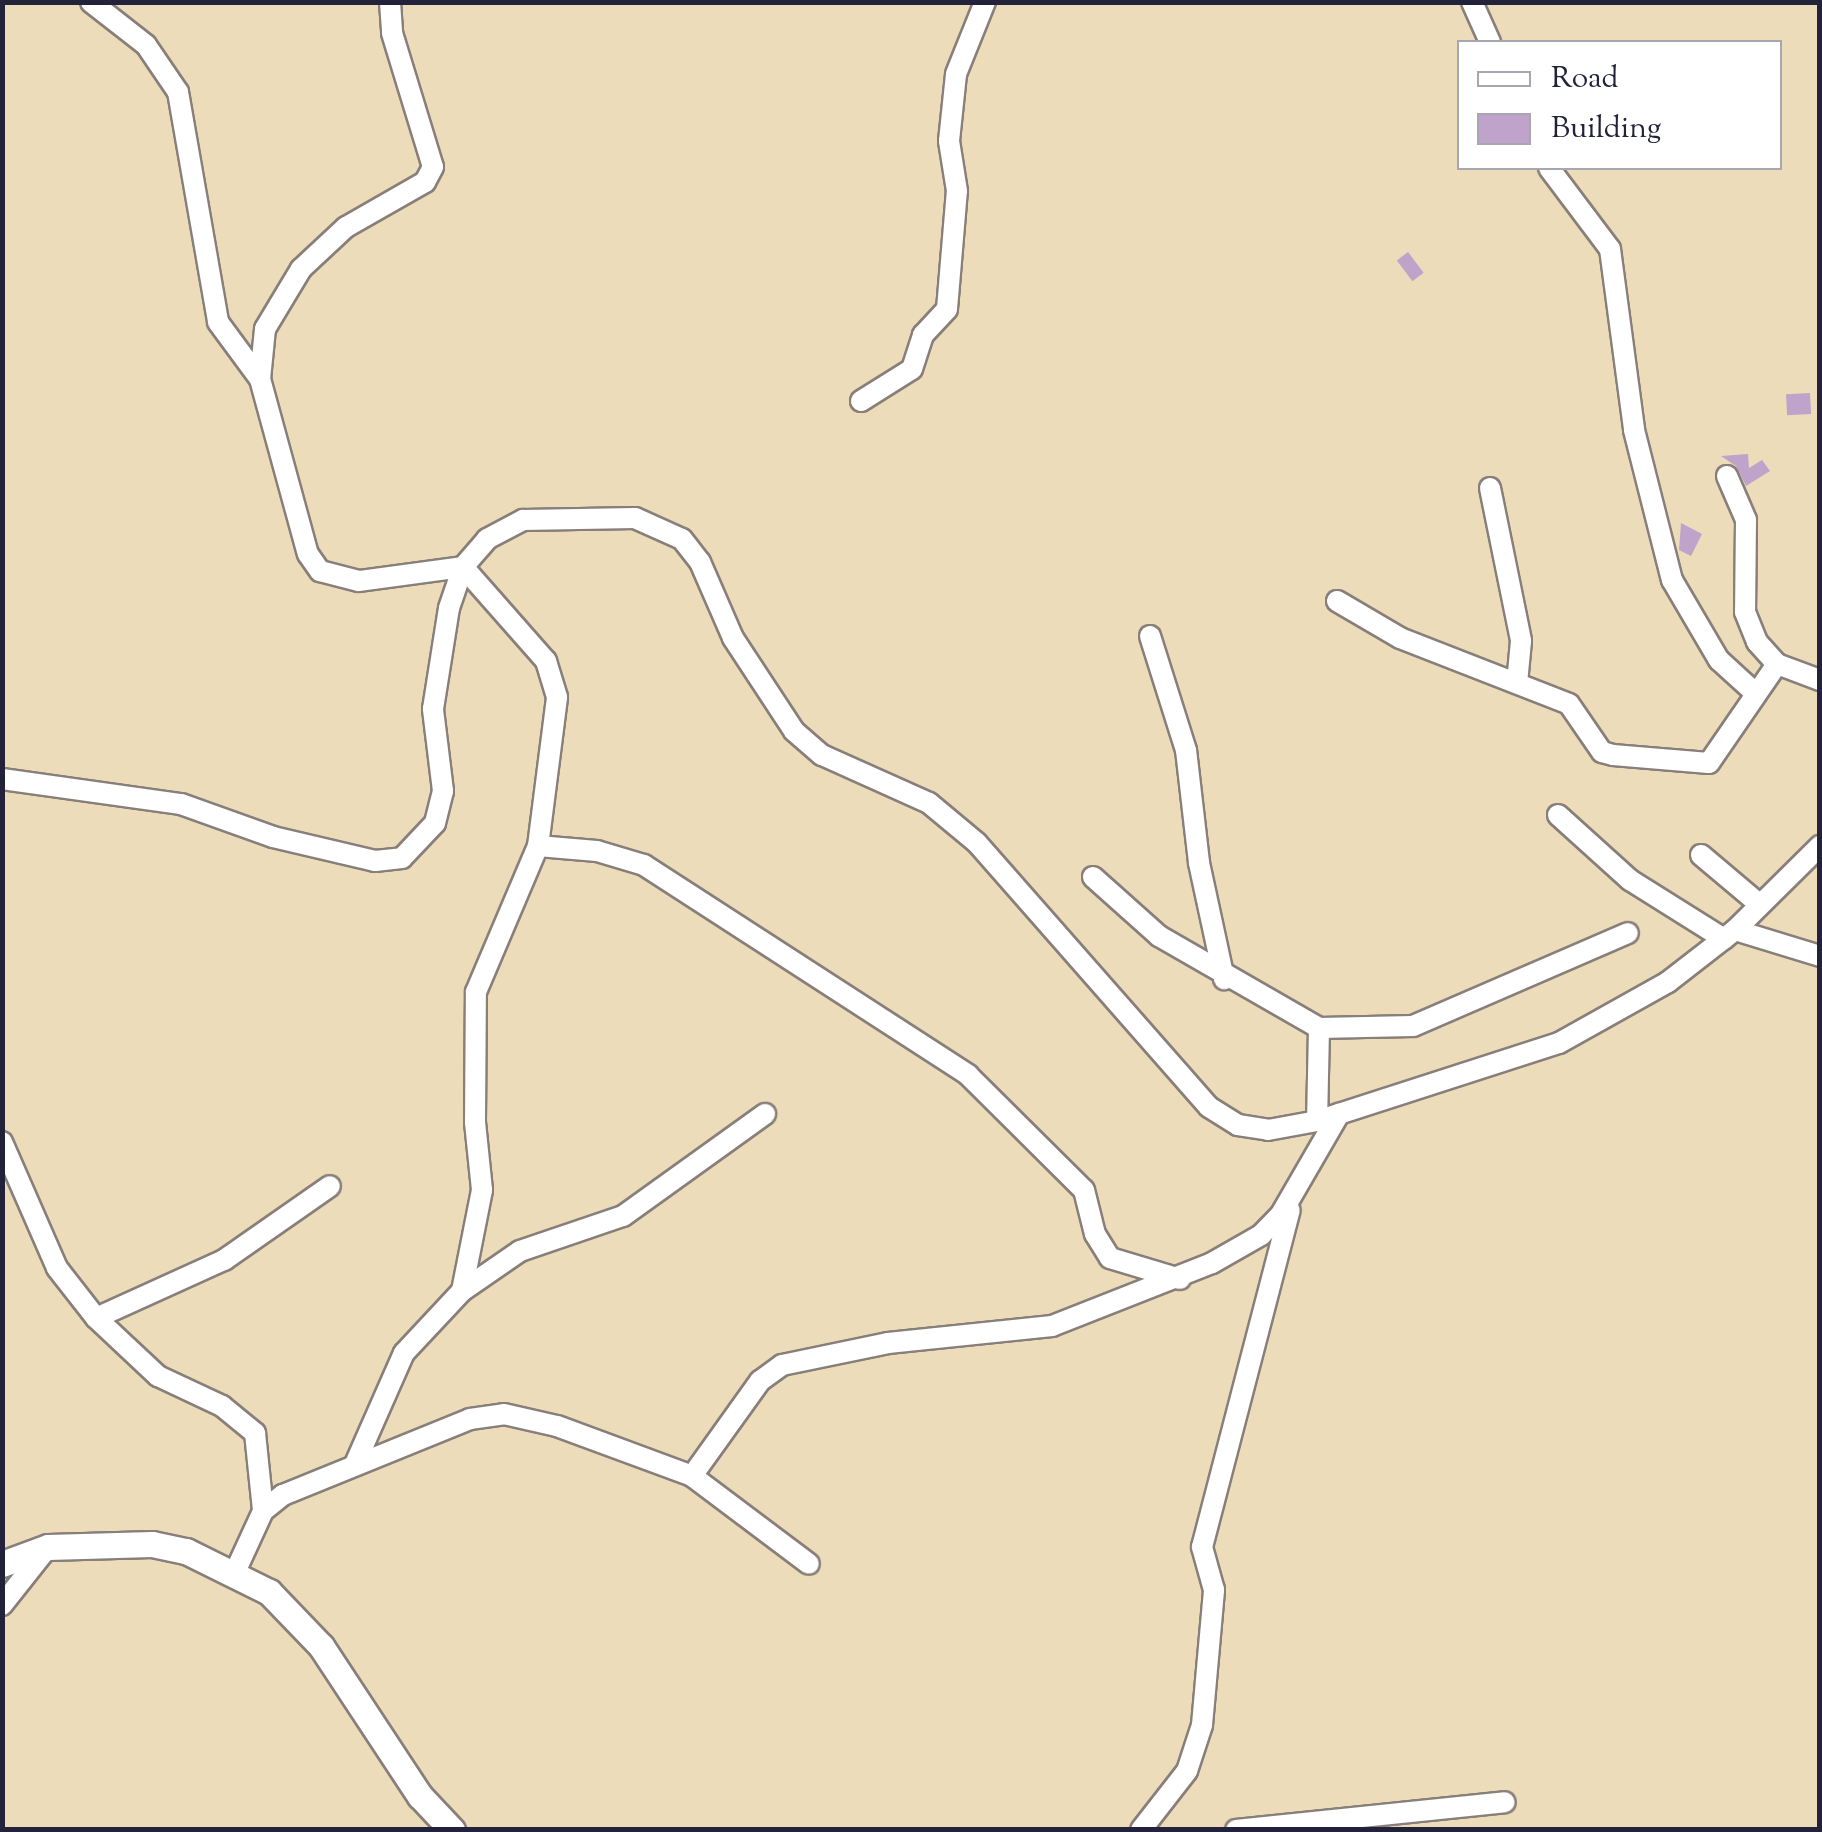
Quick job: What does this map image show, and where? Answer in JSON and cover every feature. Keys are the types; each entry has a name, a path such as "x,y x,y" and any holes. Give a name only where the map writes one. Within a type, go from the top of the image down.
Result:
{"main road":[{"path":"2,1564 48,1547 152,1544 235,1572 295,1613 447,1826"}],"street":[{"path":"90,2 146,45 178,92 218,322 260,379 308,554 320,571 359,581 463,566"},
{"path":"260,379 265,329 301,269 346,227 425,182 433,167 433,150 392,33 390,2"},
{"path":"862,401 912,369 923,335 947,308 957,191 949,141 956,74 984,2"},
{"path":"1472,2 1489,40"},
{"path":"1550,170 1610,248 1634,430 1672,580 1719,660 1754,692"},
{"path":"1727,476 1746,520 1745,612 1757,642 1778,664 1820,680"},
{"path":"1490,488 1521,642 1517,683"},
{"path":"2,779 181,804 273,837 376,861 402,858 435,823 443,791 433,709 449,608 463,566 487,539 523,520 635,518 664,526 700,562 733,638 794,731 822,756 929,804 976,843 1209,1107 1238,1125 1268,1130 1317,1121 1559,1043 1668,982 1729,934 1820,846"},
{"path":"462,1291 482,1190 474,1122 476,992 538,846 555,677 463,566"},
{"path":"1337,602 1400,638 1570,704 1602,752 1709,764 1754,692 1778,664"},
{"path":"1150,636 1186,750 1199,863 1224,980"},
{"path":"1558,816 1630,880 1729,934 1820,956"},
{"path":"538,846 597,851 644,865 968,1075 1084,1190 1095,1234 1110,1258 1180,1280"},
{"path":"1701,855 1758,903"},
{"path":"1093,877 1159,936 1224,980 1281,1003 1318,1028 1412,1026 1628,933"},
{"path":"1317,1121 1318,1028"},
{"path":"355,1464 404,1353 462,1291 520,1251 623,1216 765,1114"},
{"path":"692,1476 760,1381 782,1365 888,1343 1052,1326 1180,1280 1261,1235 1293,1198 1339,1114"},
{"path":"2,1142 57,1268 96,1318 158,1376 243,1418 261,1448 262,1511 235,1572"},
{"path":"96,1318 224,1260 330,1186"},
{"path":"1141,1830 1186,1770 1202,1726 1214,1590 1202,1547 1293,1198"},
{"path":"262,1511 283,1494 355,1464 470,1419 504,1414 557,1426 692,1476 808,1564"},
{"path":"2,1605 48,1547"},
{"path":"1236,1830 1505,1802"}],"building":[{"path":"1408,252 1424,273 1412,281 1397,260"},
{"path":"1810,393 1811,414 1787,415 1786,394"},
{"path":"1748,454 1749,468 1762,460 1770,471 1746,486 1736,466 1721,456"},
{"path":"1681,523 1702,534 1691,556 1679,550"}]}
